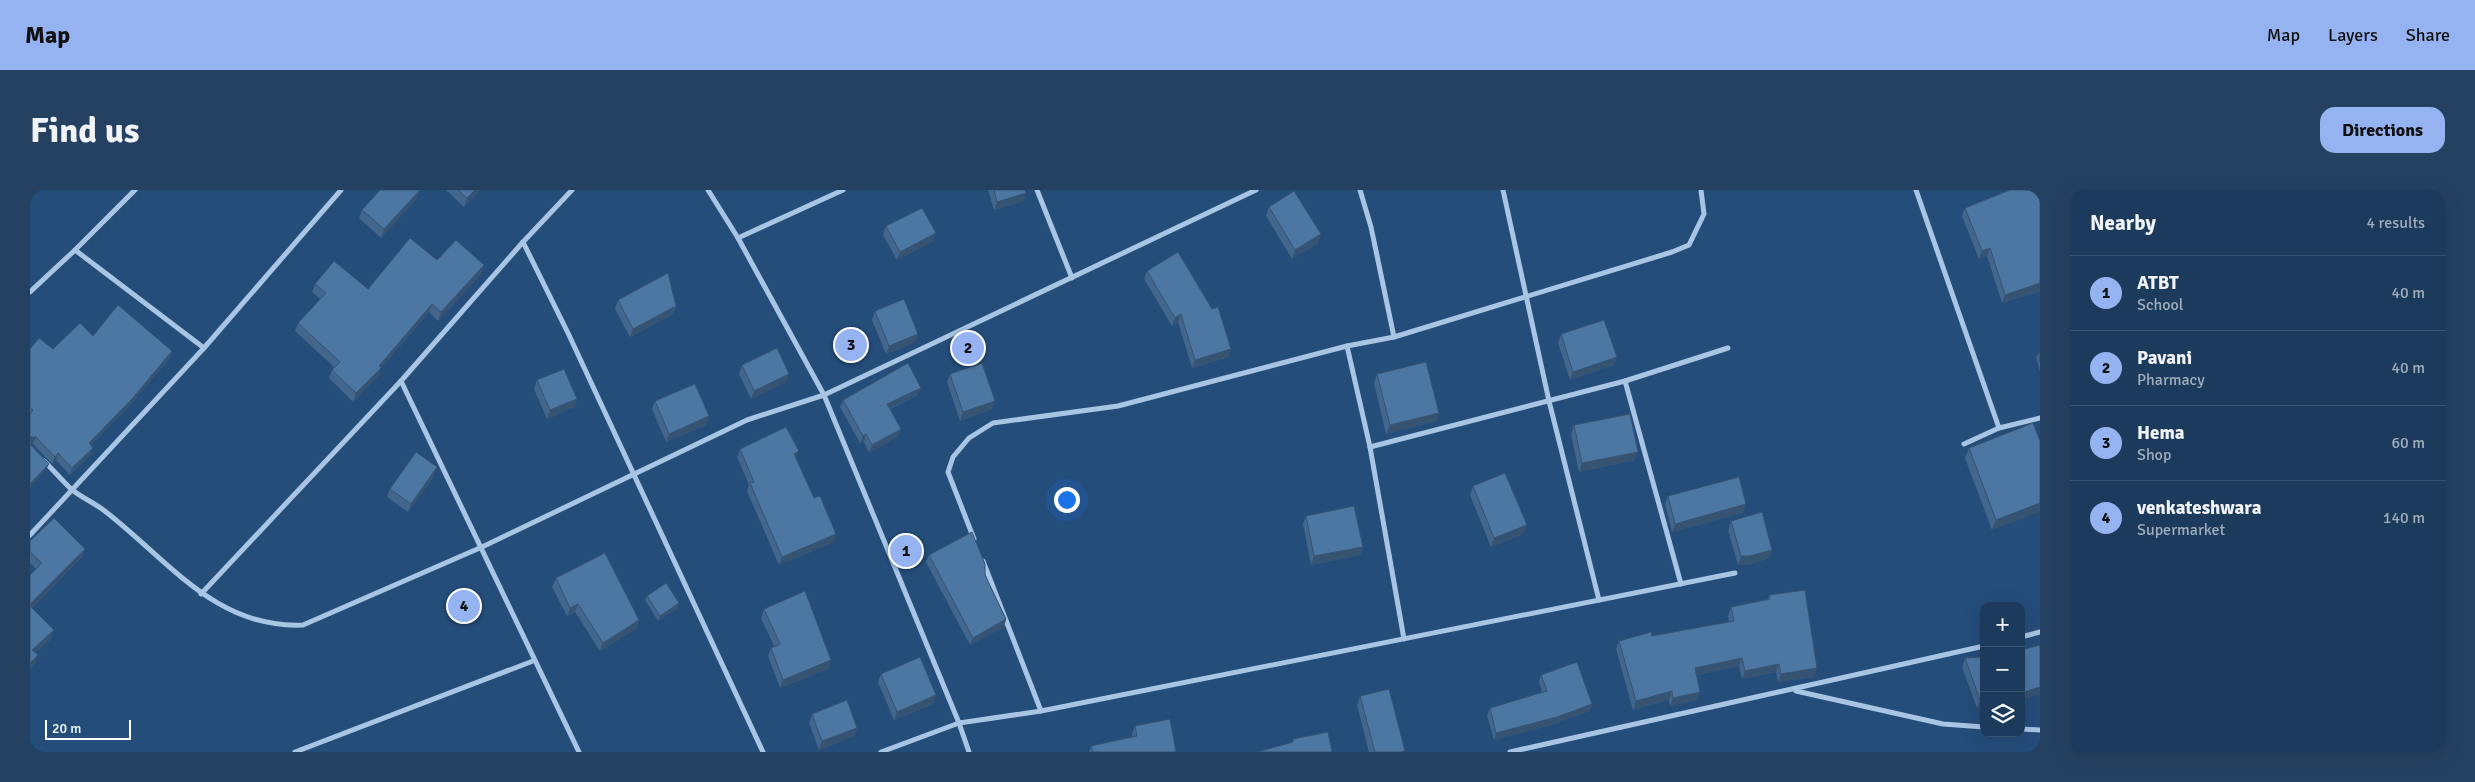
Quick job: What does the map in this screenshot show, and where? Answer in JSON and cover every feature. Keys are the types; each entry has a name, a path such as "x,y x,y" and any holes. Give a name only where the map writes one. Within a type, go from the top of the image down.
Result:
{"street":[{"path":"30,292 135,190"},
{"path":"30,535 204,348 341,190"},
{"path":"201,594 401,381 523,242 572,190"},
{"path":"708,190 738,238 824,394 959,723 969,752"},
{"path":"738,238 843,190"},
{"path":"1037,190 1072,278"},
{"path":"37,454 72,489 106,512 201,594 241,615 286,626 303,625 482,547 747,420 824,394 1256,190"},
{"path":"1360,190 1371,228 1394,337"},
{"path":"1503,190 1549,401 1599,600"},
{"path":"977,545 948,472 953,457 969,438 993,423 1118,406 1347,346 1394,337 1672,252 1689,245 1704,214 1701,190"},
{"path":"1916,190 1999,428"},
{"path":"523,242 763,752"},
{"path":"75,250 204,348"},
{"path":"1347,346 1370,448 1404,639"},
{"path":"1370,448 1625,381 1728,348"},
{"path":"401,381 482,547 533,661 579,752"},
{"path":"1625,381 1681,584"},
{"path":"1964,444 1999,428 2040,418"},
{"path":"980,554 1041,711"},
{"path":"880,752 959,723 1041,711 1735,573"},
{"path":"2025,636 2040,632"},
{"path":"1510,752 1980,647"},
{"path":"295,752 533,661"},
{"path":"1794,690 1943,724 1980,727"},
{"path":"2025,729 2040,730"}],"building":[{"path":"380,190 420,190 384,229 362,210"},
{"path":"458,190 475,190 467,198"},
{"path":"994,190 1025,190 1026,193 997,202"},
{"path":"2010,190 2040,190 2040,283 2005,295 1990,248 1982,251 1965,208"},
{"path":"1294,191 1321,234 1295,250 1269,207"},
{"path":"922,208 936,233 900,252 886,226"},
{"path":"410,238 437,260 456,240 484,265 441,312 432,304 379,366 381,368 356,393 332,370 340,362 298,323 326,293 315,284 334,261 368,289"},
{"path":"1178,252 1212,309 1218,307 1231,349 1195,360 1181,314 1175,318 1147,271"},
{"path":"668,273 676,306 633,329 618,300"},
{"path":"904,299 918,334 889,346 875,311"},
{"path":"118,305 172,351 132,399 89,443 93,448 72,468 58,453 55,457 36,437 30,437 30,414 33,410 30,408 30,349 39,338 53,349 80,323 93,336"},
{"path":"1604,320 1617,357 1573,372 1561,334"},
{"path":"777,348 789,374 754,391 742,365"},
{"path":"1426,362 1439,413 1390,425 1377,374"},
{"path":"908,363 921,388 887,404 901,429 872,445 866,434 863,436 843,400"},
{"path":"982,363 995,401 963,412 950,374"},
{"path":"564,369 577,399 550,410 537,380"},
{"path":"695,384 709,416 669,434 655,401"},
{"path":"1630,414 1638,452 1582,463 1574,425"},
{"path":"2033,423 2040,441 2040,503 1996,520 1969,448"},
{"path":"786,427 799,451 794,454 814,498 820,496 836,534 782,557 750,483 754,482 740,449"},
{"path":"30,444 49,464 30,484"},
{"path":"416,452 437,467 411,504 390,489"},
{"path":"1505,473 1527,525 1494,538 1473,486"},
{"path":"1739,477 1746,504 1675,524 1668,496"},
{"path":"1354,506 1363,547 1314,556 1306,516"},
{"path":"1762,512 1772,550 1750,556 1741,556 1731,521"},
{"path":"54,518 85,549 30,604 30,575 42,563 30,552 30,541"},
{"path":"972,532 985,564 985,575 1006,619 973,638 929,555"},
{"path":"605,553 639,620 603,643 578,604 570,608 556,578"},
{"path":"666,583 679,603 660,616 647,596"},
{"path":"1805,590 1817,668 1781,674 1779,664 1745,671 1742,658 1695,668 1700,692 1673,698 1672,691 1636,701 1619,641 1651,632 1652,636 1734,621 1731,607 1770,599 1769,595"},
{"path":"805,591 831,660 783,680 771,648 780,644 764,609"},
{"path":"30,606 54,630 32,650 38,655 30,663"},
{"path":"2040,645 2040,687 2025,692 2025,649"},
{"path":"920,657 936,695 897,712 881,674"},
{"path":"1980,657 1980,700 1965,658"},
{"path":"1577,662 1592,704 1557,717 1496,733 1490,708 1547,691 1541,675"},
{"path":"1389,689 1405,751 1375,752 1360,696"},
{"path":"847,700 857,728 822,741 812,714"},
{"path":"1170,719 1176,752 1093,752 1091,746 1137,736 1135,726"},
{"path":"1328,732 1332,752 1257,752 1293,742 1293,739"}],"place":[{"name":"Hema","path":"851,345"},
{"name":"Pavani","path":"968,348"},
{"name":"ATBT","path":"906,551"},
{"name":"venkateshwara","path":"464,606"}]}
